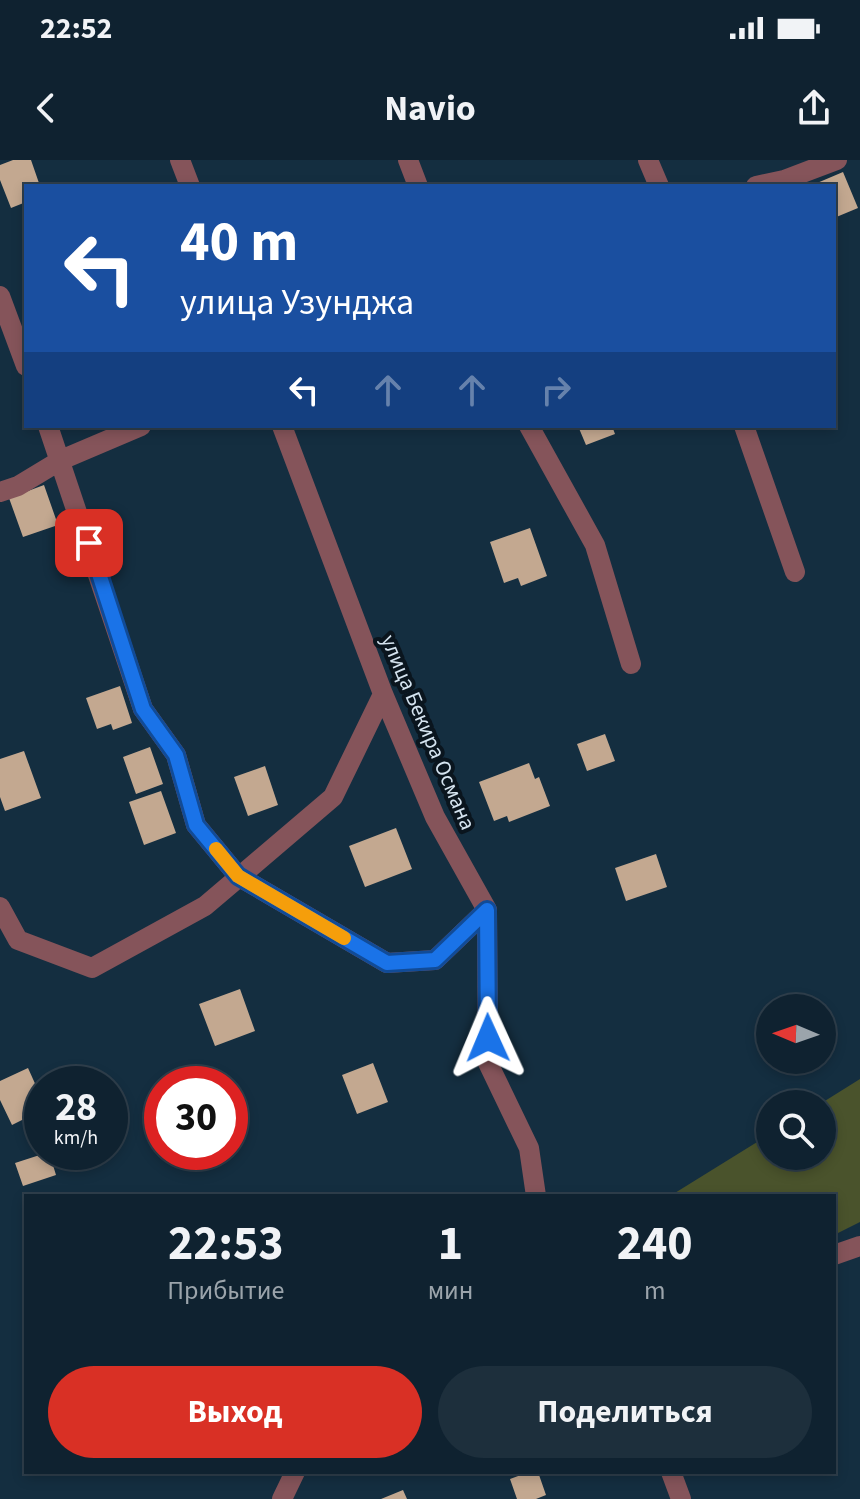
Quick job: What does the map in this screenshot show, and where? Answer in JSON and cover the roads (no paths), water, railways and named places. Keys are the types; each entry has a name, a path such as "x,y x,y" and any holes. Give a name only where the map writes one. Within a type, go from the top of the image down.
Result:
{"street":[{"path":"180,160 189,184"},
{"path":"408,160 417,184"},
{"path":"648,160 658,184"},
{"path":"765,184 837,160"},
{"path":"0,296 24,361"},
{"path":"49,428 143,709 176,755 196,825 238,876 387,963 435,960 487,910"},
{"path":"0,492 18,486 61,460 136,428"},
{"name":"улица Бекира Османа","path":"283,428 383,694 435,817 487,910 488,1063 529,1148 536,1194"},
{"path":"530,428 595,545 631,664"},
{"path":"745,428 795,572"},
{"path":"0,907 18,940 92,968 205,906 333,797 383,694"},
{"path":"836,1254 860,1246"},
{"path":"282,1499 294,1474"},
{"path":"672,1474 681,1499"}]}
